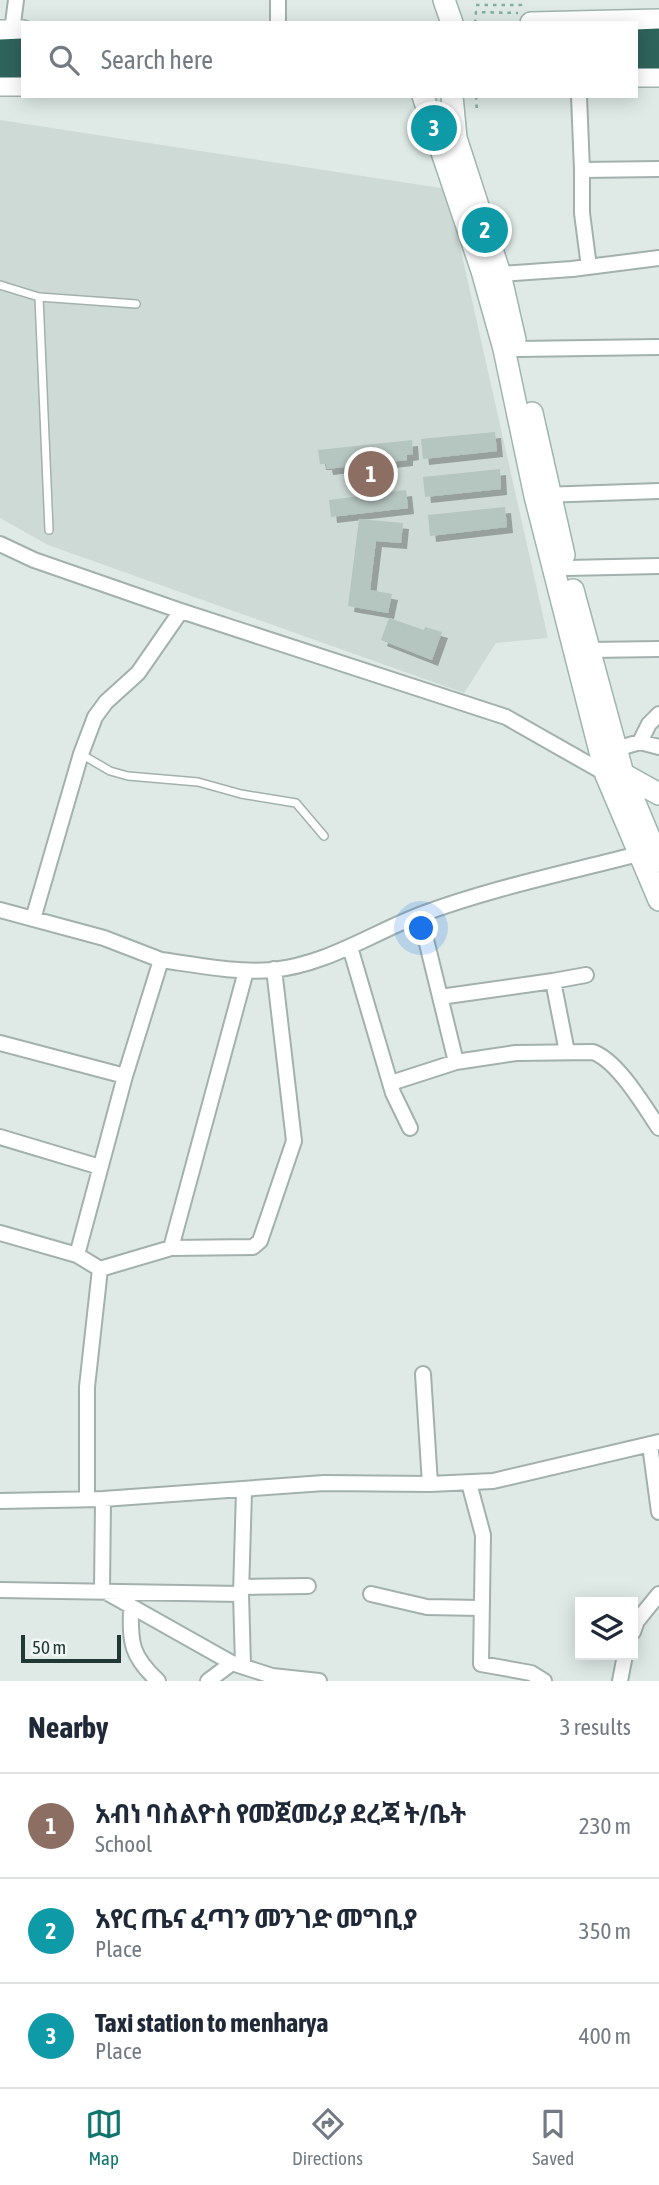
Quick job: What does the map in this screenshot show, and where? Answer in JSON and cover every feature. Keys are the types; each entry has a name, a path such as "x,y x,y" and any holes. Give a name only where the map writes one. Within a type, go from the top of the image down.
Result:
{"highway":[{"path":"0,50 14,36"},
{"path":"638,40 659,39"},
{"path":"638,58 659,58"},
{"path":"0,67 21,67"}],"street":[{"path":"14,36 16,0"},
{"path":"278,0 278,21"},
{"path":"444,0 451,21"},
{"path":"616,21 659,20"},
{"path":"638,76 659,76"},
{"path":"0,85 21,85"},
{"path":"425,98 486,284 614,775 652,851 659,900"},
{"path":"452,98 456,138 500,274 517,349 543,495 567,568 616,749 614,775"},
{"path":"579,98 582,213 589,267"},
{"path":"582,170 659,169"},
{"path":"500,274 659,258"},
{"path":"517,349 659,347"},
{"path":"543,495 659,491"},
{"path":"0,544 34,560 181,611 506,717 614,775 659,794"},
{"path":"567,568 659,566"},
{"path":"33,919 81,754 100,709 138,673 181,611"},
{"path":"589,650 659,649"},
{"path":"640,742 649,724 659,714"},
{"path":"616,749 640,742 659,747"},
{"path":"0,910 104,938 161,960 246,971 274,970 351,947 419,915 489,892 652,851"},
{"path":"419,915 456,1062"},
{"path":"351,947 391,1083 410,1128"},
{"path":"77,1255 125,1076 161,960"},
{"path":"0,1233 77,1255 100,1269 171,1248 233,1249 253,1247 260,1241 294,1140 293,1110 274,970"},
{"path":"171,1248 246,971"},
{"path":"440,997 586,975"},
{"path":"553,981 567,1052"},
{"path":"0,1042 125,1076"},
{"path":"391,1083 456,1062 516,1053 593,1052 603,1056 635,1092 659,1128"},
{"path":"0,1137 100,1167"},
{"path":"87,1499 87,1387 100,1269"},
{"path":"423,1374 430,1484"},
{"path":"0,1501 103,1499 244,1491 324,1483 430,1484 493,1481 654,1443 659,1512"},
{"path":"469,1483 483,1535 481,1664 531,1673 544,1681"},
{"path":"237,1664 244,1491"},
{"path":"102,1591 103,1499"},
{"path":"0,1590 241,1590 308,1586"},
{"path":"102,1591 237,1664 274,1678 319,1681"},
{"path":"371,1594 427,1607 480,1608"},
{"path":"638,1620 659,1594"},
{"path":"131,1608 131,1630 136,1658 158,1681"},
{"path":"620,1681 624,1660"},
{"path":"208,1681 237,1664"}],"lane":[{"path":"0,285 39,297 136,304"},
{"path":"39,297 49,530"},
{"path":"81,754 110,771 128,776 198,782 241,794 296,803 324,836"}],"path":[{"path":"475,21 476,12 522,12 521,5 476,5"},
{"path":"477,98 477,112"}],"shaded area":[{"path":"0,120 447,189 548,638 496,643 464,693 48,545 0,518"}],"building":[{"path":"495,432 497,451 423,459 421,439"},
{"path":"412,440 413,454 407,455 407,460 327,469 326,464 320,464 318,450"},
{"path":"500,469 501,489 425,497 423,477"},
{"path":"406,490 408,508 331,517 329,500"},
{"path":"505,507 507,527 430,536 428,515"},
{"path":"359,519 403,523 401,543 376,541 370,590 392,594 388,613 348,606"},
{"path":"389,618 424,630 425,627 442,632 432,660 381,640"}],"place":[{"name":"Taxi station to menharya","path":"434,128"},
{"name":"አየር ጤና ፈጣን መንገድ መግቢያ","path":"485,230"},
{"name":"አብነ ባስልዮስ የመጀመሪያ ደረጃ ት/ቤት","path":"371,474"}]}
